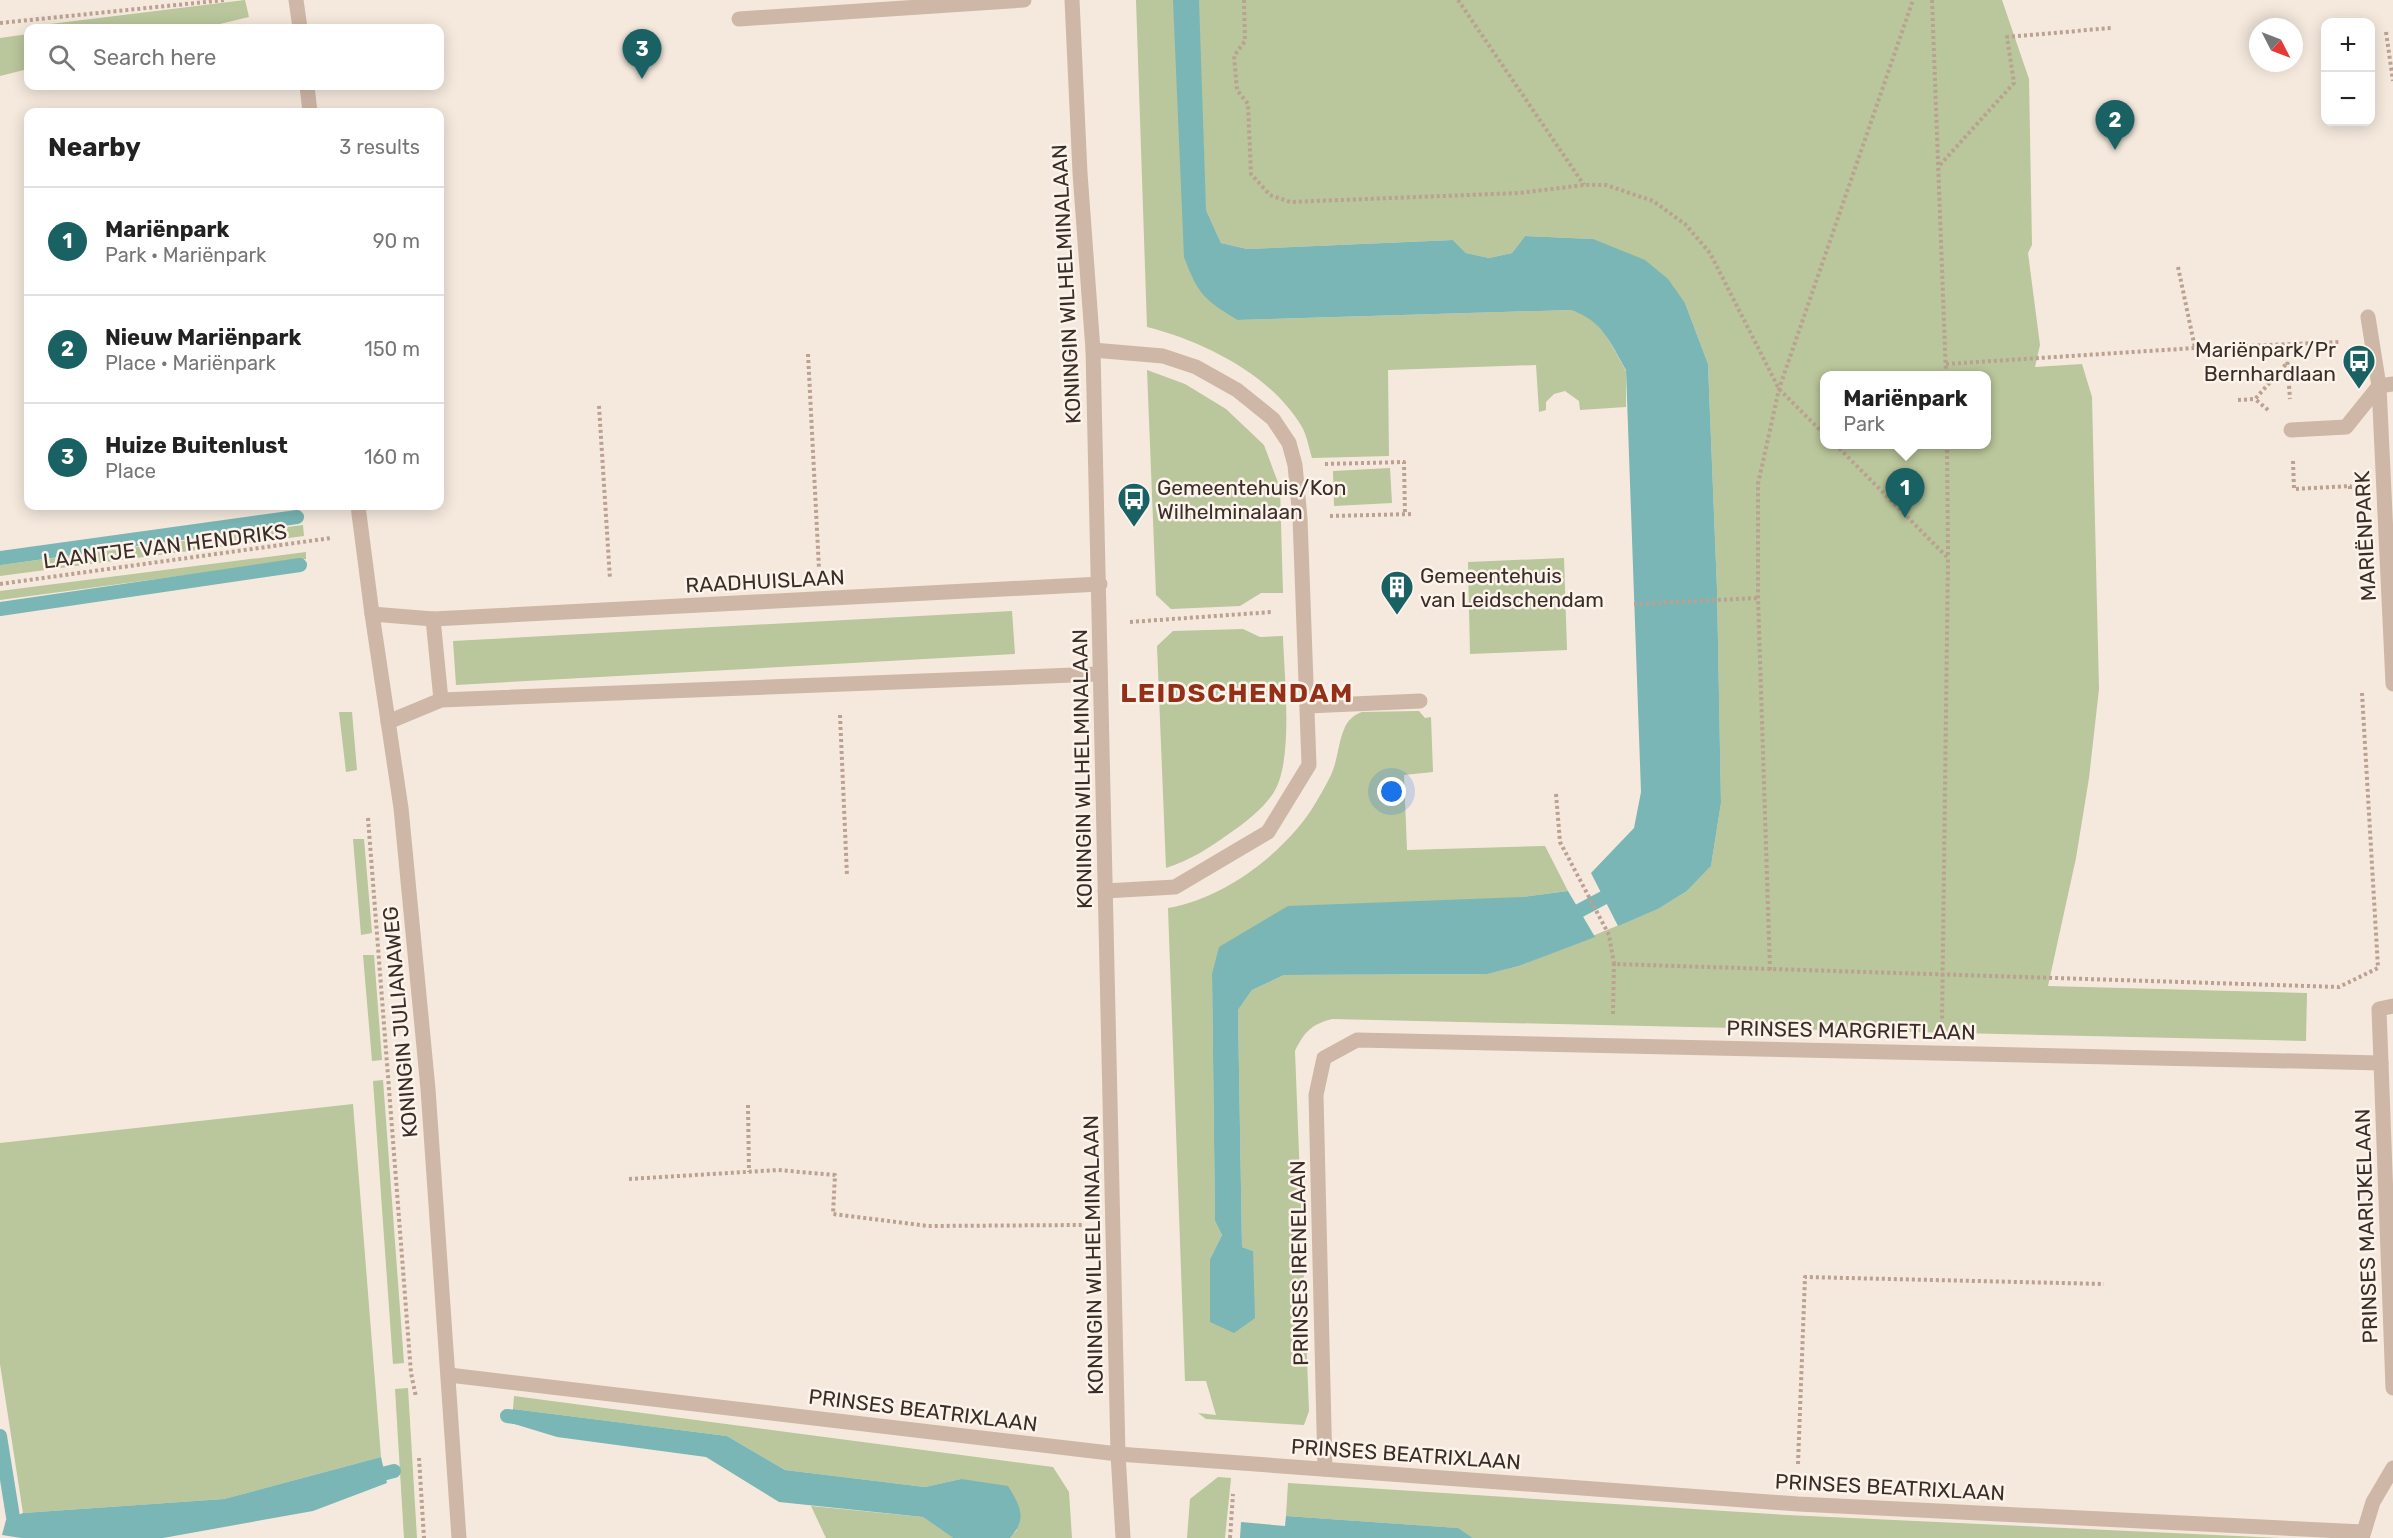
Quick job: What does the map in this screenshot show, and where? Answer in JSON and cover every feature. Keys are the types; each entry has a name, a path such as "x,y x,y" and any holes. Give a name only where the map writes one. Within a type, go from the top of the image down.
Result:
{"street":[{"path":"296,0 299,24"},
{"path":"739,19 1024,0"},
{"name":"KONINGIN WILHELMINALAAN","path":"1072,0 1080,173 1094,350 1118,1454 1123,1538"},
{"path":"307,90 309,108"},
{"name":"MARIËNPARK","path":"2368,316 2372,341 2386,385 2393,684"},
{"path":"1094,350 1163,356 1196,367 1237,390 1272,418 1289,443 1295,465 1301,530 1308,706 1309,765 1268,832 1175,886 1105,891"},
{"path":"2291,430 2346,427 2386,385"},
{"name":"KONINGIN JULIANAWEG","path":"359,510 401,808 428,1089 459,1538"},
{"name":"RAADHUISLAAN","path":"372,614 433,619 1100,584"},
{"path":"433,619 441,700"},
{"path":"387,722 441,700 1100,674"},
{"path":"1308,706 1420,702"},
{"name":"PRINSES MARIJKELAAN","path":"2393,1006 2379,1009 2389,1194 2393,1388"},
{"name":"PRINSES MARGRIETLAAN","path":"1324,1058 1358,1040 2381,1063"},
{"name":"PRINSES IRENELAAN","path":"1324,1058 1316,1095 1324,1469"},
{"name":"PRINSES BEATRIXLAAN","path":"449,1375 1118,1454 1797,1504 2362,1535"},
{"path":"2362,1535 2373,1502 2393,1468"}],"path":[{"path":"0,23 225,0"},
{"path":"1244,0 1245,41 1234,56 1237,90 1248,104 1251,174 1270,195 1290,202 1519,193 1584,185 1606,185 1653,201 1685,224 1710,253 1779,389 1820,430"},
{"path":"1458,0 1584,185"},
{"path":"1770,970 1758,598 1758,484 1779,389 1913,0"},
{"path":"1932,0 1946,371"},
{"path":"1940,165 2014,82 2007,37 2111,28"},
{"path":"2386,32 2393,81"},
{"path":"2178,267 2195,348"},
{"path":"1946,364 2195,348 2372,341"},
{"path":"2286,345 2294,489 2350,486 2351,498"},
{"path":"808,354 820,598"},
{"path":"2255,399 2288,362"},
{"path":"2238,400 2255,399 2291,430"},
{"path":"599,406 612,610"},
{"path":"1840,449 1948,558"},
{"path":"1941,1053 1944,975 1947,449"},
{"path":"1295,465 1404,462 1405,514"},
{"path":"1349,515 1414,514"},
{"name":"LAANTJE VAN HENDRIKS","path":"0,584 334,538"},
{"path":"1634,604 1758,598"},
{"path":"1099,624 1267,612"},
{"path":"839,684 847,876"},
{"path":"1614,964 2339,987 2378,968 2361,686"},
{"path":"1556,794 1560,842 1609,935 1614,964 1613,1046"},
{"name":"KONINGIN JULIANAWEG","path":"367,807 410,1361 416,1408"},
{"path":"748,1105 749,1172"},
{"path":"629,1179 778,1170 835,1175 833,1214 928,1226 1113,1225"},
{"path":"1798,1464 1805,1277 2104,1284"},
{"path":"419,1455 424,1538"},
{"path":"1230,1538 1236,1462"}],"green space":[{"path":"245,0 249,17 220,24 50,24"},
{"path":"1136,0 2002,0 2029,79 2032,245 2028,253 2040,345 2035,367 2082,364 2092,397 2099,689 2089,778 2076,858 2048,986 2307,993 2306,1041 1332,1019 1325,1021 1309,1030 1295,1051 1309,1411 1304,1425 1206,1419 1198,1413 1216,1415 1206,1381 1185,1381 1168,908 1204,898 1221,890 1254,869 1283,844 1306,818 1327,782 1346,724 1362,712 1419,711 1425,718 1431,717 1433,772 1404,775 1407,850 1545,846 1568,891 1523,897 1212,974 1215,1221 1222,1235 1210,1259 1253,1251 1242,1247 1238,1010 1252,990 1284,975 1486,974 1519,966 1658,909 1687,891 1711,866 1721,803 1717,589 1708,364 1685,303 1593,239 1525,236 1512,253 1489,258 1466,253 1453,240 1247,249 1221,243 1206,210 1238,320 1571,310 1591,317 1605,333 1626,371 1626,407 1580,410 1579,401 1565,391 1554,394 1546,402 1546,410 1539,412 1536,365 1388,370 1389,456 1312,458 1302,427 1273,391 1255,376 1213,351 1169,333 1147,327"},
{"path":"24,35 24,70 0,76 0,38"},
{"path":"1147,370 1185,384 1226,409 1264,445 1280,488 1283,593 1261,593 1240,606 1171,609 1156,595"},
{"path":"1390,468 1392,503 1334,506 1333,471"},
{"path":"303,525 304,536 0,576 0,565"},
{"path":"306,552 306,559 0,600 0,591"},
{"path":"1564,558 1567,650 1470,654 1468,562"},
{"path":"1012,611 1015,654 456,685 453,641"},
{"path":"1243,629 1260,637 1283,636 1286,739 1280,778 1270,798 1248,820 1200,853 1166,868 1157,646 1173,631"},
{"path":"339,712 352,712 357,770 346,772"},
{"path":"353,839 364,839 372,933 361,935"},
{"path":"363,955 374,955 382,1060 372,1061"},
{"path":"383,1080 404,1363 393,1364 373,1081"},
{"path":"353,1104 381,1457 224,1499 23,1513 0,1364 0,1143"},
{"path":"408,1388 417,1538 404,1538 395,1389"},
{"path":"514,1396 1053,1467 1069,1492 1072,1538 1010,1538 1017,1530 961,1479 925,1487 785,1470 727,1436 513,1409"},
{"path":"1218,1477 1231,1478 1225,1538 1187,1538 1190,1499"},
{"path":"1288,1483 1787,1515 2280,1538 1473,1538 1457,1528 1286,1516"},
{"path":"811,1506 923,1517 953,1538 826,1538"}],"water":[{"path":"1173,0 1199,0 1206,210 1221,243 1247,249 1453,240 1466,253 1489,258 1512,253 1525,236 1593,239 1645,260 1668,279 1685,303 1708,364 1717,589 1721,803 1711,866 1687,891 1658,909 1618,926 1591,873 1634,828 1641,792 1626,370 1610,341 1598,327 1591,320 1571,310 1238,320 1217,307 1198,288 1184,257"},
{"path":"1568,891 1595,937 1519,966 1487,974 1284,975 1252,990 1238,1010 1242,1247 1253,1251 1255,1318 1234,1333 1210,1322 1210,1259 1222,1235 1215,1221 1212,974 1219,947 1288,906 1523,897"},
{"path":"513,1409 727,1436 785,1470 925,1487 961,1479 1008,1486 1019,1506 1019,1524 1010,1538 953,1538 923,1517 779,1502 706,1457 557,1437 511,1423"},
{"path":"381,1457 387,1483 313,1511 163,1538 21,1538 2,1535 6,1520 23,1513 224,1499"},
{"path":"1286,1516 1458,1528 1473,1538 1240,1538 1241,1522 1285,1526"}],"waterway":[{"path":"0,558 297,517"},
{"path":"0,609 300,565"},
{"path":"1564,919 1618,890"},
{"path":"507,1416 530,1419"},
{"path":"0,1436 14,1523 26,1522"},
{"path":"367,1478 394,1471"}],"place":[{"name":"Huize Buitenlust","path":"642,79"},
{"name":"Nieuw Mariënpark","path":"2115,150"},
{"name":"Mariënpark/Pr Bernhardlaan","path":"2359,390"},
{"name":"Mariënpark","path":"1905,518"},
{"name":"Gemeentehuis/Kon Wilhelminalaan","path":"1134,528"},
{"name":"Gemeentehuis van Leidschendam","path":"1397,616"}],"district":[{"name":"LEIDSCHENDAM","path":"1237,693"}]}
